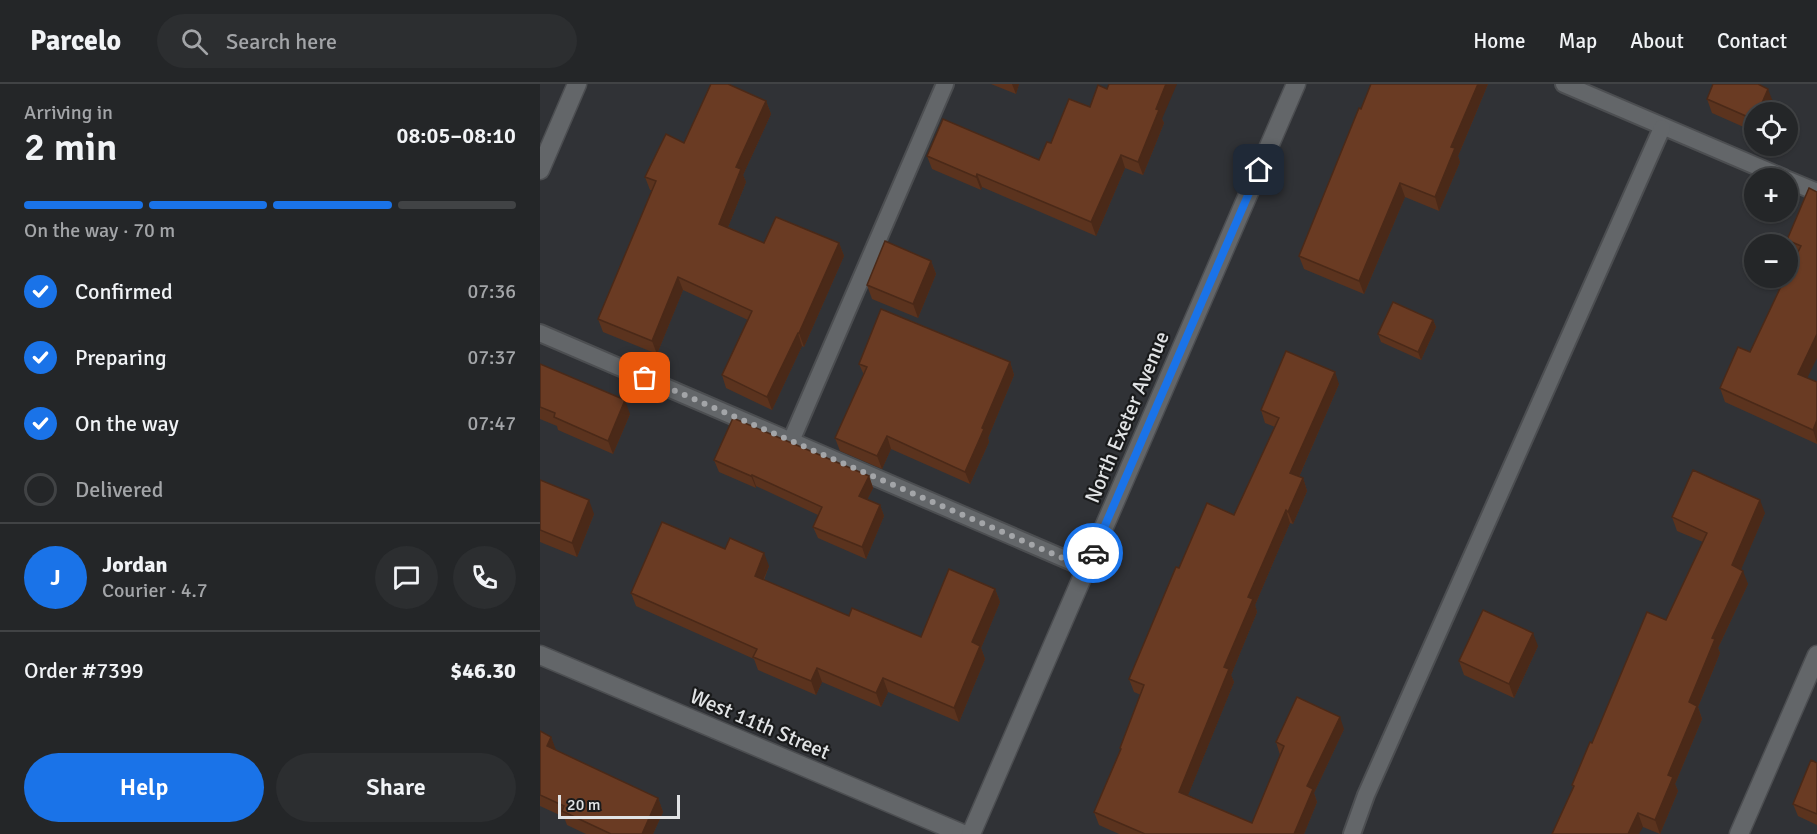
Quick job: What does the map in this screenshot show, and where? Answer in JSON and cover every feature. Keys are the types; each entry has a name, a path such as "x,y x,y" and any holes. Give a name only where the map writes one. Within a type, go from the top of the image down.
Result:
{"street":[{"path":"540,170 577,84"},
{"name":"North Exeter Avenue","path":"971,834 1296,84"},
{"name":"West 11th Street","path":"540,655 963,834"},
{"path":"1739,834 1817,655"}],"lane":[{"path":"791,441 945,84"},
{"path":"1564,84 1760,168"},
{"path":"1352,834 1366,795 1662,128"},
{"path":"1798,184 1817,192"},
{"path":"540,333 1086,568"}],"building":[{"path":"711,84 728,84 766,101 736,167 741,169 719,224 764,243 776,217 839,243 799,333 767,397 722,375 752,311 678,277 652,341 598,319 656,181 645,177 666,134 684,143"},
{"path":"1109,84 1166,84 1156,109 1159,110 1138,162 1121,155 1091,222 977,174 976,177 927,156 943,119 1039,160 1047,142 1051,143 1069,99 1090,107 1098,85 1107,89"},
{"path":"1371,84 1478,84 1451,147 1455,148 1435,197 1400,183 1359,281 1299,256 1359,108 1361,109"},
{"path":"1713,84 1758,84 1768,89 1762,102 1744,102 1744,115 1707,99"},
{"path":"1809,188 1817,192 1817,334 1798,374 1817,382 1817,420 1813,430 1720,388 1738,347 1750,352 1780,288 1798,288 1798,252 1801,246 1798,245 1798,234 1790,234 1795,222 1798,222 1798,214"},
{"path":"885,241 931,261 913,304 867,285"},
{"path":"1393,302 1433,320 1418,352 1378,334"},
{"path":"881,309 1010,362 965,472 887,436 877,456 835,438 867,367 859,364"},
{"path":"1286,351 1335,372 1290,473 1303,478 1288,512 1286,510 1248,597 1253,599 1224,667 1229,669 1179,792 1252,823 1284,746 1276,742 1297,697 1340,717 1307,786 1313,789 1294,834 1145,834 1094,812 1121,749 1144,685 1129,679 1176,567 1179,568 1207,503 1234,515 1279,418 1261,410"},
{"path":"540,364 625,400 608,441 554,417 555,413 540,407"},
{"path":"733,418 869,476 859,496 880,505 862,547 813,527 822,507 714,460"},
{"path":"1693,470 1760,500 1732,565 1743,571 1712,638 1715,639 1689,702 1697,706 1668,775 1673,777 1655,820 1638,813 1628,834 1552,834 1647,612 1666,620 1707,533 1672,517"},
{"path":"540,480 589,500 572,543 540,530"},
{"path":"662,522 725,549 730,538 764,553 755,576 849,616 852,608 921,637 949,569 995,589 972,642 980,646 954,708 883,678 876,693 817,668 811,681 753,657 757,649 631,593"},
{"path":"1483,610 1533,633 1509,684 1459,661"},
{"path":"540,731 551,737 547,746 658,798 642,834 611,834 562,811 564,806 540,795"},
{"path":"1811,760 1817,763 1817,814 1793,804"}],"way so far":[{"path":"645,378 1086,568 1093,553"}],"route":[{"path":"1093,553 1259,170"}]}
